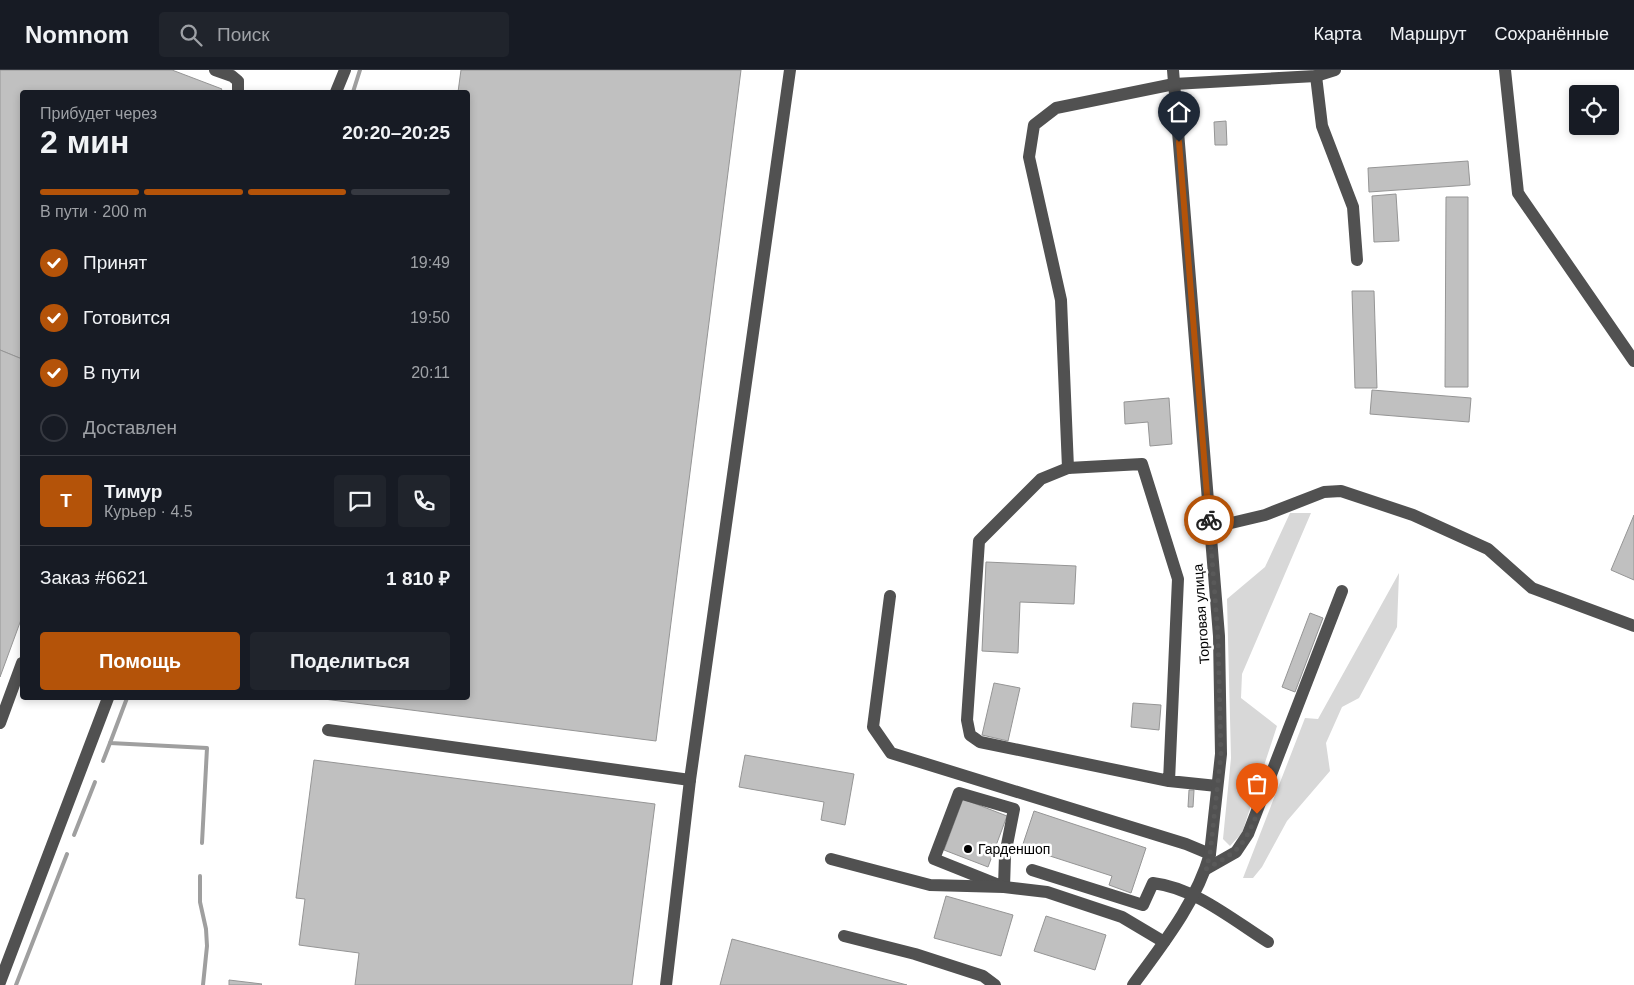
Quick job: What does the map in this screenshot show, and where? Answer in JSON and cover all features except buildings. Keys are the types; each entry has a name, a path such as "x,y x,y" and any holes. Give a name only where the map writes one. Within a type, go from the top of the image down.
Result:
{"street":[{"path":"215,70 232,76 238,81 238,90"},
{"path":"337,90 345,70"},
{"path":"666,985 690,780 790,70"},
{"name":"Торговая улица","path":"1133,985 1194,896 1206,869 1210,854 1221,754 1218,636 1173,70"},
{"path":"1068,468 1061,300 1029,157 1034,125 1056,108 1174,84 1316,76 1335,70"},
{"path":"1505,70 1518,193 1634,361"},
{"path":"1316,76 1322,126 1353,208 1357,260"},
{"path":"1169,781 1178,579 1142,464 1068,468 1041,479 980,541 967,720 970,735 980,742 1169,781 1217,786"},
{"path":"1210,528 1265,515 1324,492 1342,491 1412,515 1488,549 1532,588 1634,626"},
{"path":"1206,869 1236,852 1248,834 1342,591"},
{"path":"890,596 873,726 891,753 1186,844 1210,854"},
{"path":"0,723 20,668"},
{"path":"0,982 107,700"},
{"path":"328,730 690,780"},
{"path":"959,793 1014,809 1005,855 1004,887 934,859 959,793"},
{"path":"831,859 930,885 1004,887 1048,892 1122,917 1164,942"},
{"path":"1032,870 1143,905 1153,883 1166,884 1194,896 1268,942"},
{"path":"844,936 915,954 983,976 995,985"}],"shaded area":[{"path":"1290,513 1311,513 1242,674 1241,698 1277,726 1242,833 1230,846 1223,839 1231,758 1227,599 1265,567"},
{"path":"1399,573 1397,627 1359,698 1342,707 1326,743 1330,771 1287,821 1262,867 1253,878 1243,878 1305,718 1318,719"}],"waterway":[{"path":"354,90 360,70"},
{"path":"126,700 110,743 207,748 202,843"},
{"path":"103,761 110,743"},
{"path":"74,835 95,782"},
{"path":"16,985 67,854"},
{"path":"200,876 200,902 206,929 207,946 203,985"}],"way so far":[{"path":"1209,520 1218,636 1221,754 1210,854 1206,869 1236,852 1248,834 1257,814"}],"place":[{"name":"Гарденшоп","path":"968,849"}],"route":[{"path":"1179,142 1209,520"}]}
